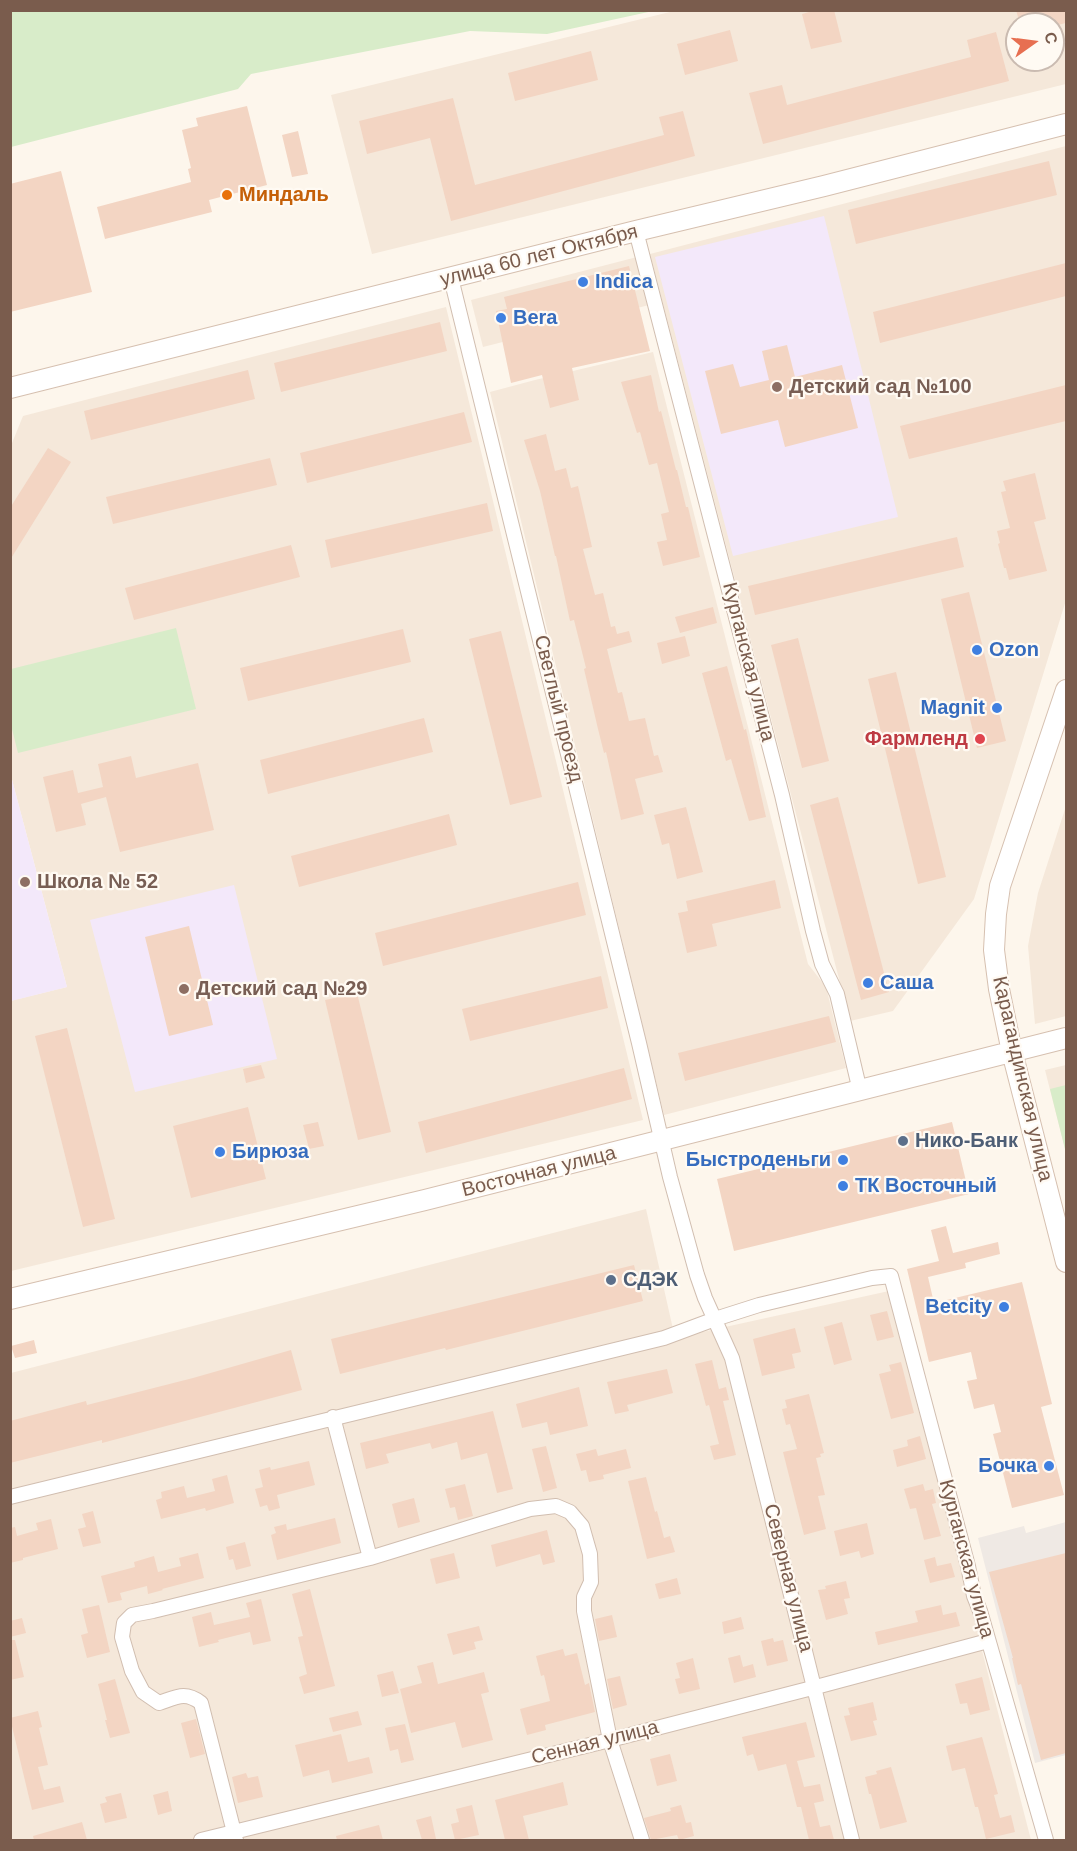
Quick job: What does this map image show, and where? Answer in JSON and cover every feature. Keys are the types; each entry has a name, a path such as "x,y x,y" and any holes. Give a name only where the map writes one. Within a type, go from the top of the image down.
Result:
{"main road":[{"name":"улица 60 лет Октября","path":"10,388 1066,124"},
{"name":"Карагандинская улица","path":"1066,690 1000,886 994,950 999,989 1012,1052 1066,1262"},
{"name":"Восточная улица","path":"10,1299 662,1141 1066,1038"}],"street":[{"name":"Курганская улица","path":"636,231 779,783 813,931 822,964 837,994 860,1091"},
{"name":"Светлый проезд","path":"451,278 670,1177 697,1275 715,1319"},
{"name":"Курганская улица","path":"715,1319 759,1305 872,1278 891,1276 974,1596 1046,1840"},
{"path":"10,1497 664,1338 715,1319"},
{"name":"Северная улица","path":"715,1319 732,1358 852,1840"},
{"path":"333,1418 370,1558"},
{"path":"235,1836 201,1703 191,1696 181,1696 159,1703 143,1692 132,1671 122,1637 124,1623 132,1615 370,1558 530,1509 556,1506 570,1512 582,1526 590,1554 591,1582 584,1597 585,1611 610,1740 642,1840"},
{"name":"Сенная улица","path":"201,1840 235,1836 816,1688 988,1641"}],"shaded area":[{"path":"674,11 1066,11 1066,84 372,254 331,95"},
{"path":"1066,146 1066,600 974,899 893,1011 850,1021 650,254"},
{"name":"Детский сад №100","path":"824,216 898,517 733,556 655,257"},
{"path":"637,257 649,305 483,347 471,300"},
{"path":"446,307 643,1120 11,1271 10,1001 67,987 11,776 10,448 23,416"},
{"path":"653,352 808,964 826,987 846,1068 664,1115 490,392"},
{"name":"Школа № 52","path":"11,776 67,987 10,1001"},
{"path":"1066,806 1066,1016 1035,1024 1028,946 1038,893"},
{"name":"Детский сад №29","path":"234,885 277,1059 135,1092 90,920"},
{"path":"1066,1065 1066,1153 1045,1070"},
{"path":"646,1209 675,1338 889,1291 1031,1840 11,1840 11,1373"},
{"path":"1066,1522 1066,1755 1035,1763 978,1538 1024,1526 1026,1533"}],"green space":[{"path":"11,10 653,11 547,34 470,31 251,74 238,89 11,147"},
{"path":"176,628 196,709 18,753 11,725 11,669"},
{"path":"1066,1085 1066,1153 1050,1089"}],"building":[{"path":"816,10 834,10 842,42 811,49 802,14"},
{"path":"1016,10 1066,10 1066,23 1065,12 1017,12"},
{"path":"730,30 738,61 685,75 677,44"},
{"path":"996,32 1009,81 763,144 749,93 782,85 787,105 971,57 967,40"},
{"path":"591,51 598,80 515,101 508,73"},
{"path":"453,98 475,185 664,135 659,117 683,111 695,156 451,221 430,138 367,154 359,121"},
{"path":"247,106 267,185 209,200 212,212 105,239 97,207 191,182 188,169 191,168 182,130 198,126 196,118"},
{"path":"298,131 308,174 292,177 282,135"},
{"path":"1049,161 1057,195 856,244 848,210"},
{"path":"61,171 92,292 10,312 10,184"},
{"path":"1066,263 1066,296 880,343 873,312"},
{"path":"629,266 650,351 572,368 579,400 550,408 542,375 511,383 496,311 507,309 504,297"},
{"path":"440,322 447,351 281,392 274,363"},
{"path":"787,345 795,377 842,365 858,428 785,447 778,420 721,434 705,371 733,364 740,387 769,380 762,351"},
{"path":"248,370 255,399 91,440 84,411"},
{"path":"651,375 659,412 661,411 700,557 663,566 657,542 667,540 661,514 669,512 657,463 649,465 640,432 637,433 621,382"},
{"path":"1066,385 1066,421 909,459 900,426"},
{"path":"464,412 472,442 307,483 300,453"},
{"path":"546,434 555,471 566,468 571,488 578,486 592,547 583,549 595,595 603,593 611,627 615,626 617,634 629,631 632,642 607,649 618,693 622,692 629,721 645,718 654,756 658,755 663,772 635,779 644,814 621,820 574,620 570,621 540,491 524,440"},
{"path":"48,448 71,462 10,560 10,508"},
{"path":"270,458 277,485 113,524 106,497"},
{"path":"1035,473 1046,519 1034,522 1047,571 1009,580 998,544 1000,543 997,531 1010,528 1001,492 1006,491 1003,481"},
{"path":"487,503 493,531 331,568 325,540"},
{"path":"957,537 964,567 755,615 748,586"},
{"path":"291,545 300,577 134,620 125,588"},
{"path":"969,592 1006,741 977,748 941,599"},
{"path":"713,607 717,623 680,633 675,617"},
{"path":"403,629 411,662 248,701 240,668"},
{"path":"501,631 542,797 510,805 469,639"},
{"path":"685,636 690,656 662,664 657,643"},
{"path":"798,638 829,761 802,768 771,645"},
{"path":"727,666 744,730 746,729 766,817 749,821 731,759 726,761 702,673"},
{"path":"896,672 946,877 918,884 868,679"},
{"path":"424,718 433,752 268,794 260,760"},
{"path":"131,756 136,778 198,763 214,830 120,852 106,797 81,804 86,825 56,832 43,777 73,770 78,793 103,787 98,764"},
{"path":"838,797 889,992 861,1000 810,805"},
{"path":"686,807 703,872 677,879 669,843 662,845 654,815"},
{"path":"449,814 457,845 299,887 291,856"},
{"path":"775,880 781,908 712,924 717,946 687,953 678,913 688,911 686,901"},
{"path":"578,882 586,915 383,966 375,933"},
{"path":"189,926 213,1025 169,1036 145,937"},
{"path":"601,976 608,1008 470,1041 462,1009"},
{"path":"357,993 391,1132 358,1140 325,1000"},
{"path":"829,1016 836,1042 685,1081 678,1053"},
{"path":"67,1028 115,1219 83,1227 35,1036"},
{"path":"261,1065 265,1078 246,1083 243,1069"},
{"path":"624,1068 632,1099 426,1153 418,1122"},
{"name":"Бирюза","path":"248,1107 266,1179 191,1198 173,1126"},
{"path":"318,1122 324,1146 309,1149 303,1125"},
{"name":"ТК Восточный","path":"952,1122 969,1194 734,1251 717,1179"},
{"path":"946,1226 953,1253 998,1242 1000,1254 965,1263 966,1268 928,1277 934,1303 1022,1282 1052,1404 1041,1407 1064,1495 1012,1508 993,1434 1001,1432 994,1404 974,1409 967,1381 977,1379 971,1352 929,1362 907,1269 939,1261 931,1230"},
{"path":"634,1265 643,1301 340,1374 331,1339"},
{"path":"887,1311 894,1337 877,1341 870,1315"},
{"path":"842,1322 852,1360 834,1365 824,1327"},
{"path":"795,1328 801,1352 792,1354 795,1368 762,1376 753,1339"},
{"path":"34,1340 37,1353 15,1358 11,1346"},
{"path":"291,1350 302,1390 102,1443 102,1440 10,1463 10,1421 86,1401 87,1405"},
{"path":"712,1360 719,1389 726,1387 729,1400 723,1401 736,1455 714,1460 710,1446 719,1444 695,1364"},
{"path":"901,1362 914,1413 891,1419 879,1374 891,1371 889,1365"},
{"path":"667,1369 673,1393 627,1405 629,1411 615,1414 607,1382"},
{"path":"579,1387 588,1426 550,1435 547,1422 522,1428 516,1404"},
{"path":"809,1394 824,1453 820,1454 821,1457 816,1458 825,1495 818,1496 826,1529 804,1535 783,1452 797,1449 790,1424 786,1425 782,1409 787,1408 785,1400"},
{"path":"493,1411 513,1489 497,1493 487,1453 461,1460 457,1442 432,1449 430,1443 386,1454 389,1463 366,1469 360,1443"},
{"path":"920,1436 926,1459 897,1467 893,1450 908,1446 907,1440"},
{"path":"546,1446 557,1488 543,1492 532,1449"},
{"path":"596,1449 598,1456 626,1449 631,1468 603,1475 604,1479 589,1482 586,1470 581,1471 576,1454"},
{"path":"309,1461 315,1485 277,1495 280,1508 269,1511 267,1505 260,1507 255,1489 263,1487 259,1470 270,1467 271,1470"},
{"path":"227,1475 234,1503 206,1511 205,1508 161,1519 156,1500 162,1498 161,1492 184,1486 187,1498 215,1491 212,1479"},
{"path":"646,1477 664,1538 670,1536 675,1552 647,1559 628,1481"},
{"path":"465,1484 473,1516 458,1520 455,1507 450,1508 445,1489"},
{"path":"923,1484 925,1491 933,1489 936,1503 932,1504 941,1536 924,1540 916,1508 910,1509 904,1489"},
{"path":"414,1498 420,1522 398,1528 392,1504"},
{"path":"93,1511 101,1543 83,1547 78,1529 86,1527 82,1514"},
{"path":"335,1518 341,1543 277,1560 271,1535 276,1533 274,1527 286,1524 287,1530"},
{"path":"51,1519 58,1549 10,1563 10,1528 15,1527 17,1536 38,1530 36,1523"},
{"path":"867,1523 874,1554 861,1558 859,1551 840,1556 834,1531"},
{"path":"547,1530 555,1562 543,1565 540,1554 496,1567 491,1545"},
{"path":"245,1542 251,1566 236,1570 233,1559 229,1560 226,1547"},
{"path":"198,1553 204,1578 148,1594 147,1586 120,1593 122,1600 108,1603 101,1576 135,1567 134,1562 154,1556 158,1572 181,1566 179,1558"},
{"path":"454,1553 460,1578 436,1584 430,1559"},
{"path":"1066,1553 1066,1753 1041,1760 1021,1684 1018,1685 1013,1658 989,1572"},
{"path":"935,1557 937,1566 951,1563 955,1577 930,1583 924,1560"},
{"path":"677,1578 681,1594 659,1599 655,1584"},
{"path":"846,1581 850,1598 844,1599 848,1614 826,1620 818,1590"},
{"path":"310,1589 335,1686 304,1694 299,1677 307,1674 298,1637 303,1636 292,1594"},
{"path":"261,1599 271,1641 253,1645 250,1632 199,1647 192,1617 211,1612 214,1625 250,1617 246,1603"},
{"path":"99,1605 110,1652 87,1658 81,1635 88,1633 82,1609"},
{"path":"941,1605 943,1615 956,1612 960,1626 878,1645 875,1632 918,1622 915,1611"},
{"path":"612,1615 617,1637 599,1641 595,1619"},
{"path":"741,1617 744,1629 724,1634 722,1622"},
{"path":"22,1618 26,1633 10,1637 10,1621"},
{"path":"479,1626 483,1640 474,1642 476,1649 453,1655 447,1634"},
{"path":"773,1638 774,1642 783,1640 788,1661 767,1666 761,1641"},
{"path":"10,1640 15,1640 24,1677 10,1680"},
{"path":"563,1649 565,1656 577,1653 585,1685 589,1683 595,1712 545,1725 546,1730 527,1735 520,1709 550,1701 544,1675 541,1676 536,1656"},
{"path":"740,1655 743,1667 753,1664 756,1677 734,1683 728,1658"},
{"path":"693,1658 700,1689 679,1694 675,1679 680,1678 676,1663"},
{"path":"433,1662 438,1684 484,1672 489,1692 481,1694 493,1740 462,1748 455,1722 411,1733 400,1689 422,1683 417,1666"},
{"path":"393,1671 399,1693 382,1697 377,1675"},
{"path":"620,1676 627,1705 613,1709 607,1679"},
{"path":"982,1677 990,1710 970,1715 967,1703 960,1704 955,1684"},
{"path":"115,1679 130,1733 110,1738 98,1684"},
{"path":"873,1702 877,1720 873,1721 877,1735 851,1741 844,1716 850,1715 848,1708"},
{"path":"38,1711 42,1727 39,1728 48,1765 38,1767 44,1790 60,1786 64,1802 32,1810 10,1718"},
{"path":"358,1711 362,1725 333,1732 329,1718"},
{"path":"196,1719 205,1754 190,1758 181,1723"},
{"path":"806,1722 815,1757 797,1761 804,1787 820,1784 824,1801 814,1803 820,1827 830,1825 834,1840 809,1840 801,1807 797,1807 786,1764 758,1771 753,1754 747,1756 742,1737"},
{"path":"405,1724 414,1760 401,1763 398,1749 390,1751 385,1728"},
{"path":"341,1734 348,1762 369,1757 373,1773 332,1783 329,1770 303,1777 295,1745"},
{"path":"982,1737 998,1794 994,1795 1000,1818 1011,1815 1015,1832 986,1839 965,1768 952,1771 946,1746"},
{"path":"670,1754 677,1781 657,1786 650,1759"},
{"path":"891,1767 907,1822 880,1829 865,1777"},
{"path":"246,1773 248,1778 258,1776 263,1797 238,1803 232,1777"},
{"path":"563,1782 568,1805 523,1816 529,1840 505,1840 495,1800"},
{"path":"168,1791 172,1811 158,1815 153,1795"},
{"path":"121,1793 127,1818 105,1823 100,1804 107,1802 105,1797"},
{"path":"472,1805 479,1835 455,1840 451,1824 459,1822 456,1809"},
{"path":"681,1805 686,1823 691,1822 694,1836 679,1840 677,1835 651,1840 644,1818 671,1811 670,1808"},
{"path":"431,1816 436,1839 422,1840 416,1820"},
{"path":"82,1822 87,1840 34,1840 33,1836"},
{"path":"379,1825 383,1840 337,1840 336,1836"}],"place":[{"name":"Миндаль","path":"227,195"},
{"name":"Indica","path":"583,282"},
{"name":"Bera","path":"501,318"},
{"name":"Детский сад №100","path":"777,387"},
{"name":"Ozon","path":"977,650"},
{"name":"Magnit","path":"997,708"},
{"name":"Фармленд","path":"980,739"},
{"name":"Школа № 52","path":"25,882"},
{"name":"Саша","path":"868,983"},
{"name":"Детский сад №29","path":"184,989"},
{"name":"Нико-Банк","path":"903,1141"},
{"name":"Бирюза","path":"220,1152"},
{"name":"Быстроденьги","path":"843,1160"},
{"name":"ТК Восточный","path":"843,1186"},
{"name":"СДЭК","path":"611,1280"},
{"name":"Betcity","path":"1004,1307"},
{"name":"Бочка","path":"1049,1466"}]}
